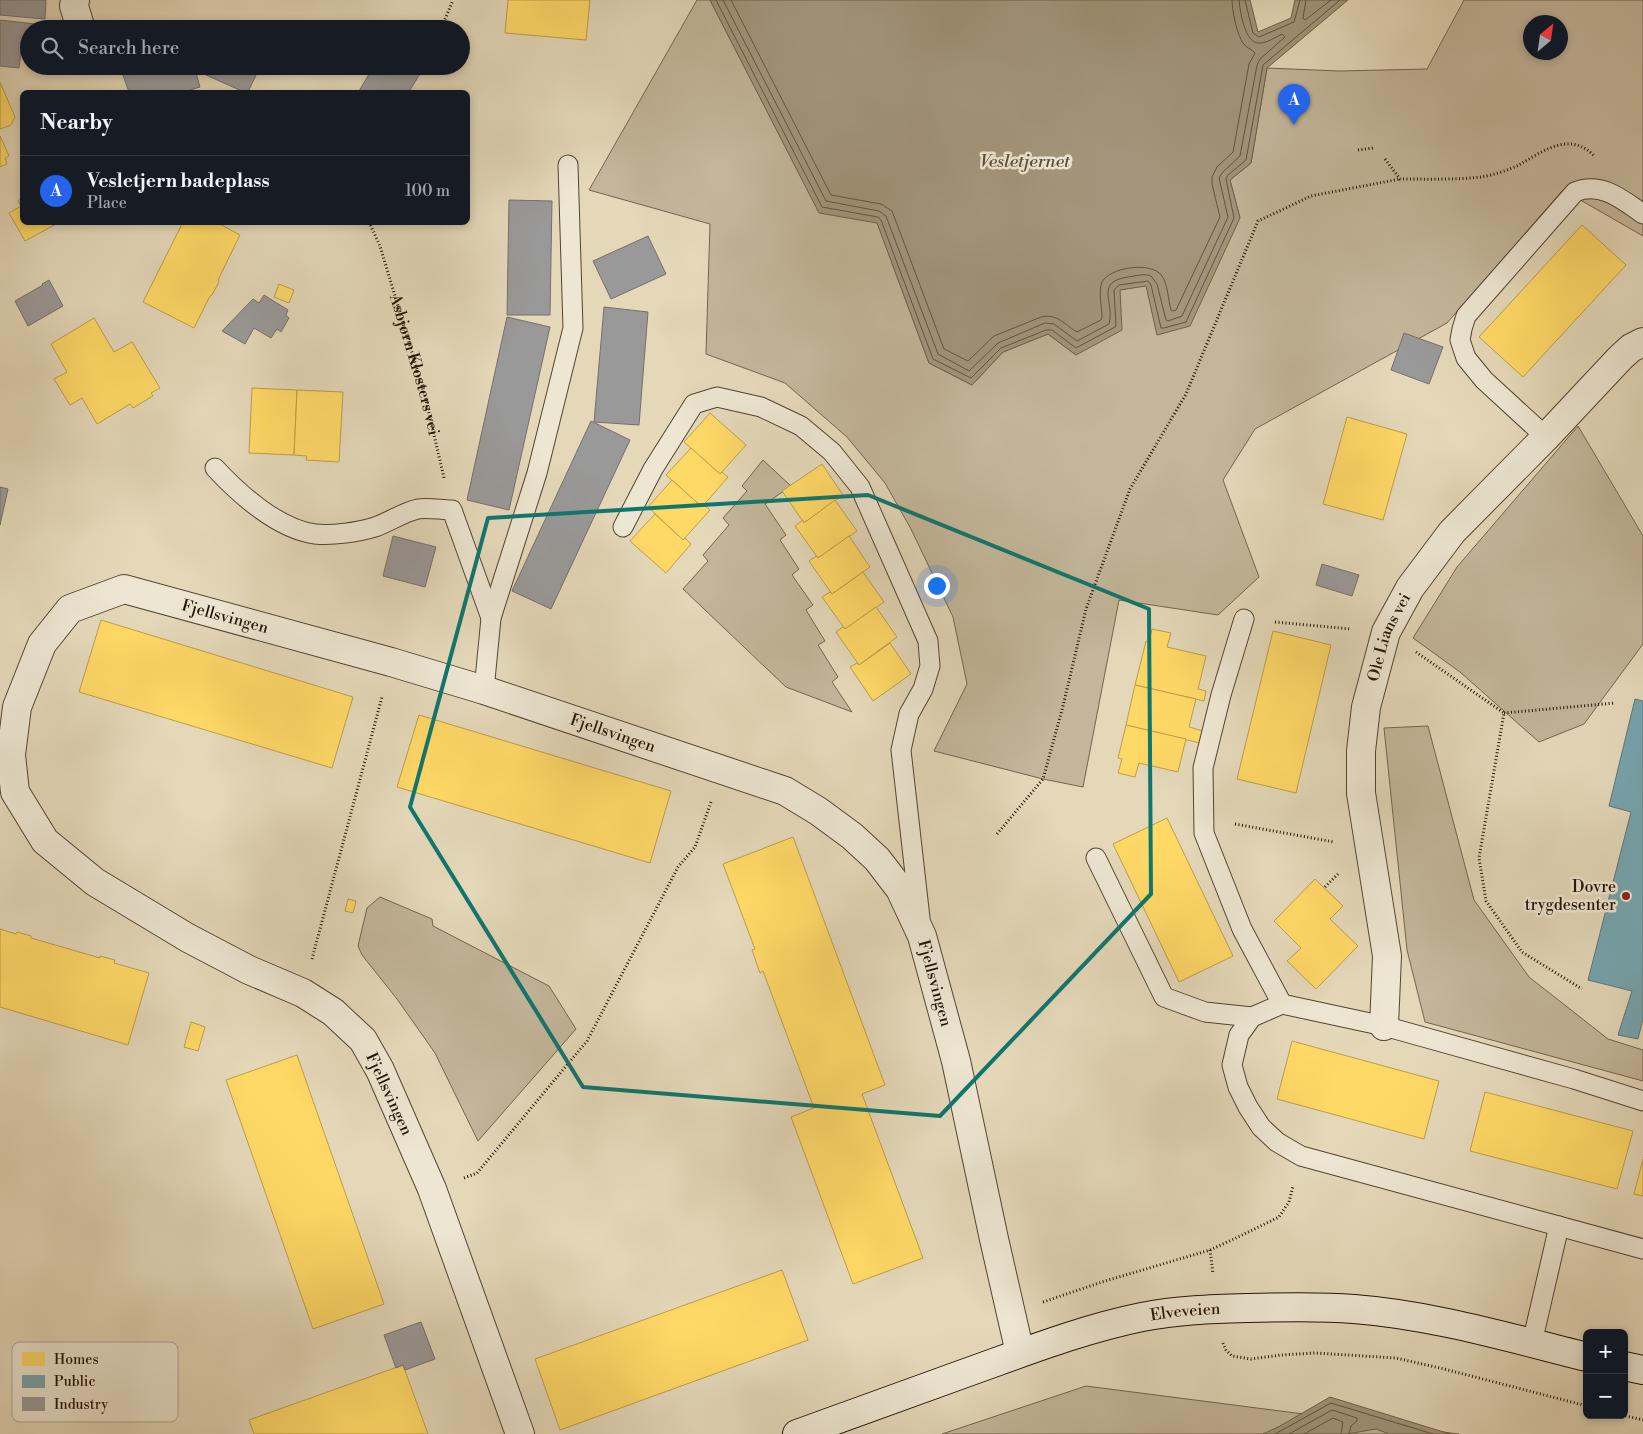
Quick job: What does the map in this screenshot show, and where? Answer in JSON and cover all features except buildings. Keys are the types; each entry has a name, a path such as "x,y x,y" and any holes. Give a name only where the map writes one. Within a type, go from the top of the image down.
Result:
{"street":[{"path":"76,0 74,6 78,20"},
{"name":"Ole Lians vei","path":"1384,1026 1387,956 1361,793 1361,751 1366,707 1386,632 1410,588 1452,532 1546,437 1620,358 1631,348 1643,342"},
{"name":"Fjellsvingen","path":"520,1434 432,1189 380,1070 363,1040 333,1012 303,993 249,970 188,938 95,882 45,841 15,792 11,754 17,707 42,644 70,609 124,589 392,662 484,690 785,791 818,811 852,836 877,859 900,889 922,936 956,1061 1020,1353"},
{"name":"Elveveien","path":"797,1434 1072,1335 1144,1317 1216,1309 1311,1307 1408,1316 1583,1356"},
{"path":"1628,1367 1643,1370"}],"lane":[{"path":"484,690 490,618 537,473 573,328 568,165"},
{"path":"1546,437 1484,380 1466,358 1460,340 1466,316 1575,192 1583,188 1604,190 1617,195 1643,214"},
{"path":"623,527 653,469 694,404 717,397 761,407 801,426 832,452 860,487 928,641 930,666 923,689 908,714 901,750 922,936"},
{"path":"215,468 233,489 264,512 290,526 315,534 341,533 375,527 418,509 452,510 490,618"},
{"path":"1244,619 1221,695 1203,768 1204,833 1242,929 1282,1004"},
{"path":"1096,858 1164,997 1205,1012 1252,1017 1282,1004 1384,1026 1643,1100"},
{"path":"1252,1017 1239,1035 1232,1065 1238,1087 1248,1107 1261,1127 1277,1142 1301,1156 1643,1249"},
{"path":"1532,1343 1559,1226"}],"path":[{"path":"444,20 453,0"},
{"path":"997,834 1043,779 1086,609 1130,489 1186,394 1258,221 1311,196 1400,179 1483,177 1517,166 1548,148 1571,143 1590,152 1600,162 1604,190"},
{"path":"1358,150 1373,148"},
{"path":"1385,159 1400,179"},
{"name":"Asbjørn Klosters vei","path":"370,225 380,246 425,396 452,510"},
{"path":"1244,619 1386,632 1504,713 1615,703"},
{"path":"303,993 392,662"},
{"path":"1504,713 1478,858 1486,901 1522,952 1582,988"},
{"path":"432,1189 476,1173 587,1041 678,867 695,847 722,771"},
{"path":"1204,818 1353,846 1369,844"},
{"path":"1038,1304 1102,1282 1210,1250 1279,1217 1289,1202 1301,1156"},
{"path":"1210,1250 1214,1280"},
{"path":"1221,1337 1226,1350 1232,1356 1239,1358 1251,1359 1315,1353 1396,1358 1583,1405"},
{"path":"1628,1416 1643,1420"}],"highlighted area":[{"path":"868,495 1149,609 1151,894 940,1116 583,1087 410,807 488,518"}],"shaded area":[{"path":"697,0 710,0 819,212 877,222 929,363 972,385 1003,352 1048,334 1076,355 1119,290 1146,285 1240,218 1230,180 1251,163 1267,68 1339,71 1427,69 1464,0 1643,0 1643,236 1563,190 1447,323 1255,429 1223,480 1259,577 1218,615 1119,600 1083,787 1043,779 934,751 967,684 953,617 911,529 885,483 847,437 785,383 706,354 710,224 589,190"},
{"path":"1578,426 1643,536 1643,644 1584,724 1539,742 1460,672 1413,638 1457,567"},
{"path":"763,460 791,486 765,504 786,535 780,540 799,569 792,575 813,605 806,610 825,641 818,645 838,677 832,682 852,712 786,687 683,589 708,561 703,555 729,525 723,518 747,491 742,486"},
{"path":"1428,726 1474,900 1529,977 1608,1039 1643,1050 1643,1081 1425,1022 1407,950 1384,728"},
{"path":"380,897 432,919 433,926 549,986 576,1029 478,1141 435,1053 397,999 362,955 358,946 367,908"},
{"path":"1086,1386 1459,1434 942,1434"}],"water":[{"name":"Vesletjernet","path":"710,0 1250,0 1258,32 1291,18 1295,0 1348,0 1267,68 1251,163 1230,180 1240,218 1190,326 1157,335 1146,286 1120,290 1122,330 1076,355 1048,334 1003,352 972,385 929,363 877,223 819,213"},
{"path":"1330,1397 1450,1434 1389,1434 1376,1429 1347,1434 1263,1434"}],"place":[{"name":"Vesletjern badeplass","path":"1294,125"},
{"name":"Dovre trygdesenter","path":"1626,896"}]}
